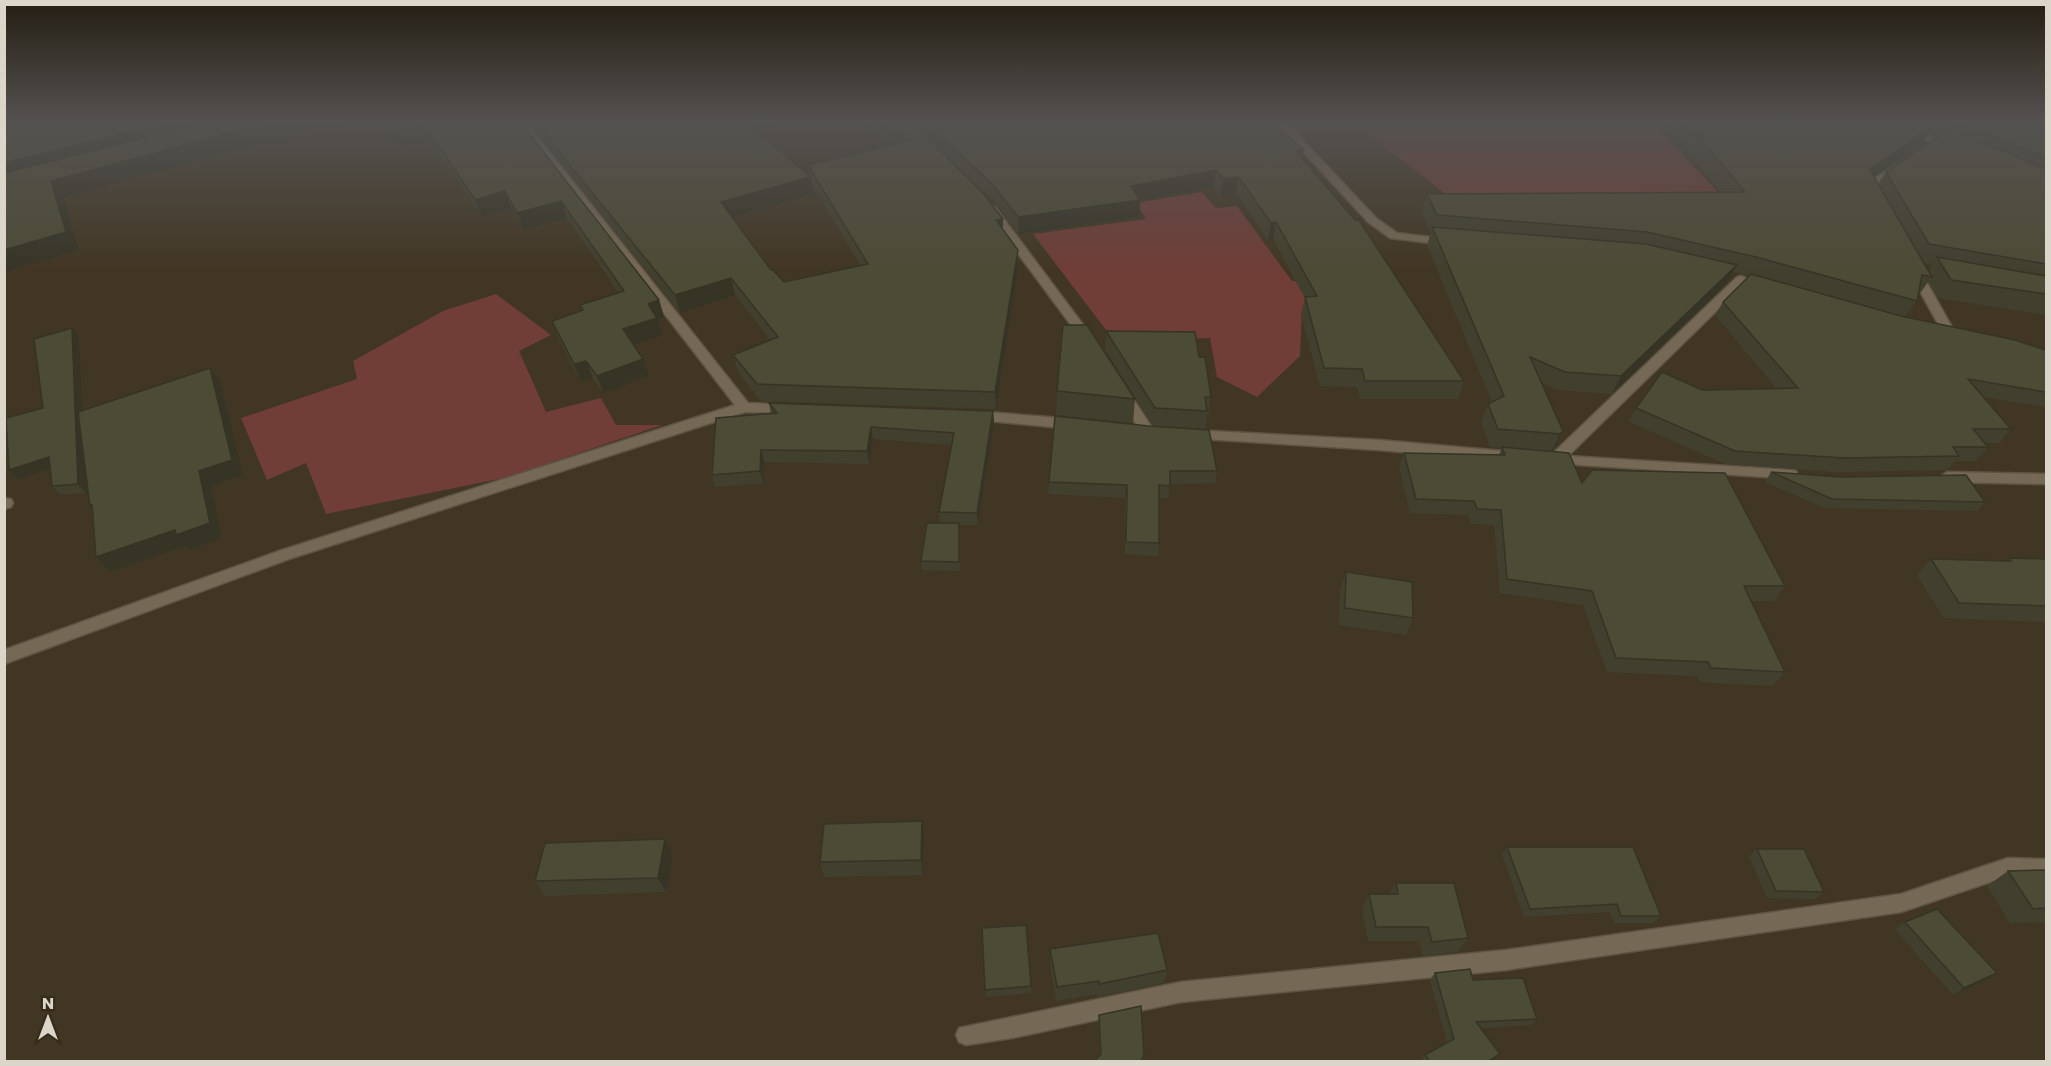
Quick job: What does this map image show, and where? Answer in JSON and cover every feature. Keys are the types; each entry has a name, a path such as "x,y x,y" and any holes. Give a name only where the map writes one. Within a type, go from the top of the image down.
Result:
{"street":[{"path":"560,172 744,407"},
{"path":"1327,172 1372,220 1394,236 1465,244"},
{"path":"1875,205 1866,188 1890,172"},
{"path":"979,197 1100,356"},
{"path":"1914,264 1958,339 1929,333"},
{"path":"1772,290 1735,279 1550,460 1811,477"},
{"path":"1118,385 1153,433 1124,430"},
{"path":"4,657 284,555 744,407 803,410"},
{"path":"954,415 1008,417 1089,426"},
{"path":"1182,434 1379,445 1513,457"},
{"path":"1936,477 2046,479"},
{"path":"966,1035 1012,1028 1181,992 1506,960 1900,903 2008,867 2046,868"}],"shaded area":[{"path":"1417,172 1699,172 1727,202 1461,206"},
{"path":"1202,192 1216,208 1237,206 1292,281 1344,281 1354,304 1302,310 1300,356 1257,397 1217,377 1210,338 1115,342 1033,234 1146,219 1136,203"},
{"path":"496,294 551,335 519,351 546,412 601,398 616,425 662,425 504,478 326,514 306,463 267,480 241,418 357,379 353,361 443,311"}],"building":[{"path":"85,172 51,181 66,232 4,250 4,173"},
{"path":"456,172 559,172 659,300 648,304 657,318 623,329 643,359 597,376 586,361 574,364 552,321 583,310 580,305 624,291 561,201 517,213 505,191 475,200"},
{"path":"575,172 805,172 811,177 721,202 771,270 784,282 868,264 812,172 961,172 982,192 1003,219 996,220 1018,250 995,392 757,384 733,355 778,337 731,278 675,295"},
{"path":"979,172 1207,172 1131,186 1140,200 1018,217 993,185"},
{"path":"1217,172 1314,172 1355,220 1359,220 1464,381 1365,381 1362,369 1324,368 1305,297 1317,296 1276,222 1271,223 1239,177 1223,179"},
{"path":"1728,172 1871,172 1932,277 1922,275 1917,301 1756,257 1647,232 1437,215 1427,194 1745,192"},
{"path":"1886,172 2046,172 2046,264 1929,244"},
{"path":"1432,227 1646,244 1737,265 1621,376 1565,372 1530,357 1563,431 1560,434 1498,429 1488,404 1504,396"},
{"path":"1937,257 2046,276 2046,294 1951,280"},
{"path":"1751,274 1901,316 2015,340 2046,350 2046,392 1968,379 2011,429 1973,429 1988,447 1953,447 1959,456 1844,458 1735,451 1636,408 1662,372 1702,390 1798,388 1723,302"},
{"path":"1063,325 1087,325 1135,399 1057,391"},
{"path":"72,328 78,484 52,486 49,457 9,470 6,418 43,408 34,339"},
{"path":"1106,331 1195,332 1199,357 1205,357 1211,397 1205,397 1207,411 1155,408"},
{"path":"210,368 232,460 199,471 210,523 176,535 175,530 96,557 92,505 90,506 78,412"},
{"path":"769,403 993,411 977,513 939,512 954,433 871,427 867,451 761,450 760,471 712,475 716,418 777,413"},
{"path":"1055,416 1209,430 1217,471 1170,471 1170,486 1159,485 1159,543 1126,542 1127,485 1049,482"},
{"path":"1502,447 1569,453 1582,483 1592,470 1725,473 1785,586 1744,586 1785,672 1711,668 1708,662 1616,658 1592,591 1507,579 1501,510 1477,509 1474,501 1416,499 1404,453 1505,455"},
{"path":"1771,472 1841,477 1966,475 1985,502 1832,499"},
{"path":"927,523 959,523 959,562 921,561"},
{"path":"2009,558 2046,559 2046,606 1959,603 1931,559 2011,561"},
{"path":"1346,572 1412,582 1413,618 1345,608"},
{"path":"922,821 921,860 820,862 824,824"},
{"path":"665,839 658,878 535,881 545,843"},
{"path":"1507,847 1633,847 1661,916 1621,916 1617,904 1530,909"},
{"path":"1757,849 1804,849 1824,892 1776,891"},
{"path":"2046,870 2046,908 2033,909 2008,871"},
{"path":"1396,883 1454,883 1468,938 1432,942 1428,927 1376,927 1369,894 1398,894"},
{"path":"1937,909 1997,973 1964,988 1905,922"},
{"path":"1026,925 1031,986 985,990 982,928"},
{"path":"1158,933 1167,970 1099,984 1099,981 1057,987 1050,949"},
{"path":"1470,969 1473,980 1523,978 1537,1019 1476,1022 1500,1054 1487,1062 1430,1062 1425,1055 1454,1039 1435,973"},
{"path":"1141,1006 1144,1056 1140,1062 1094,1062 1101,1054 1099,1015"}]}
